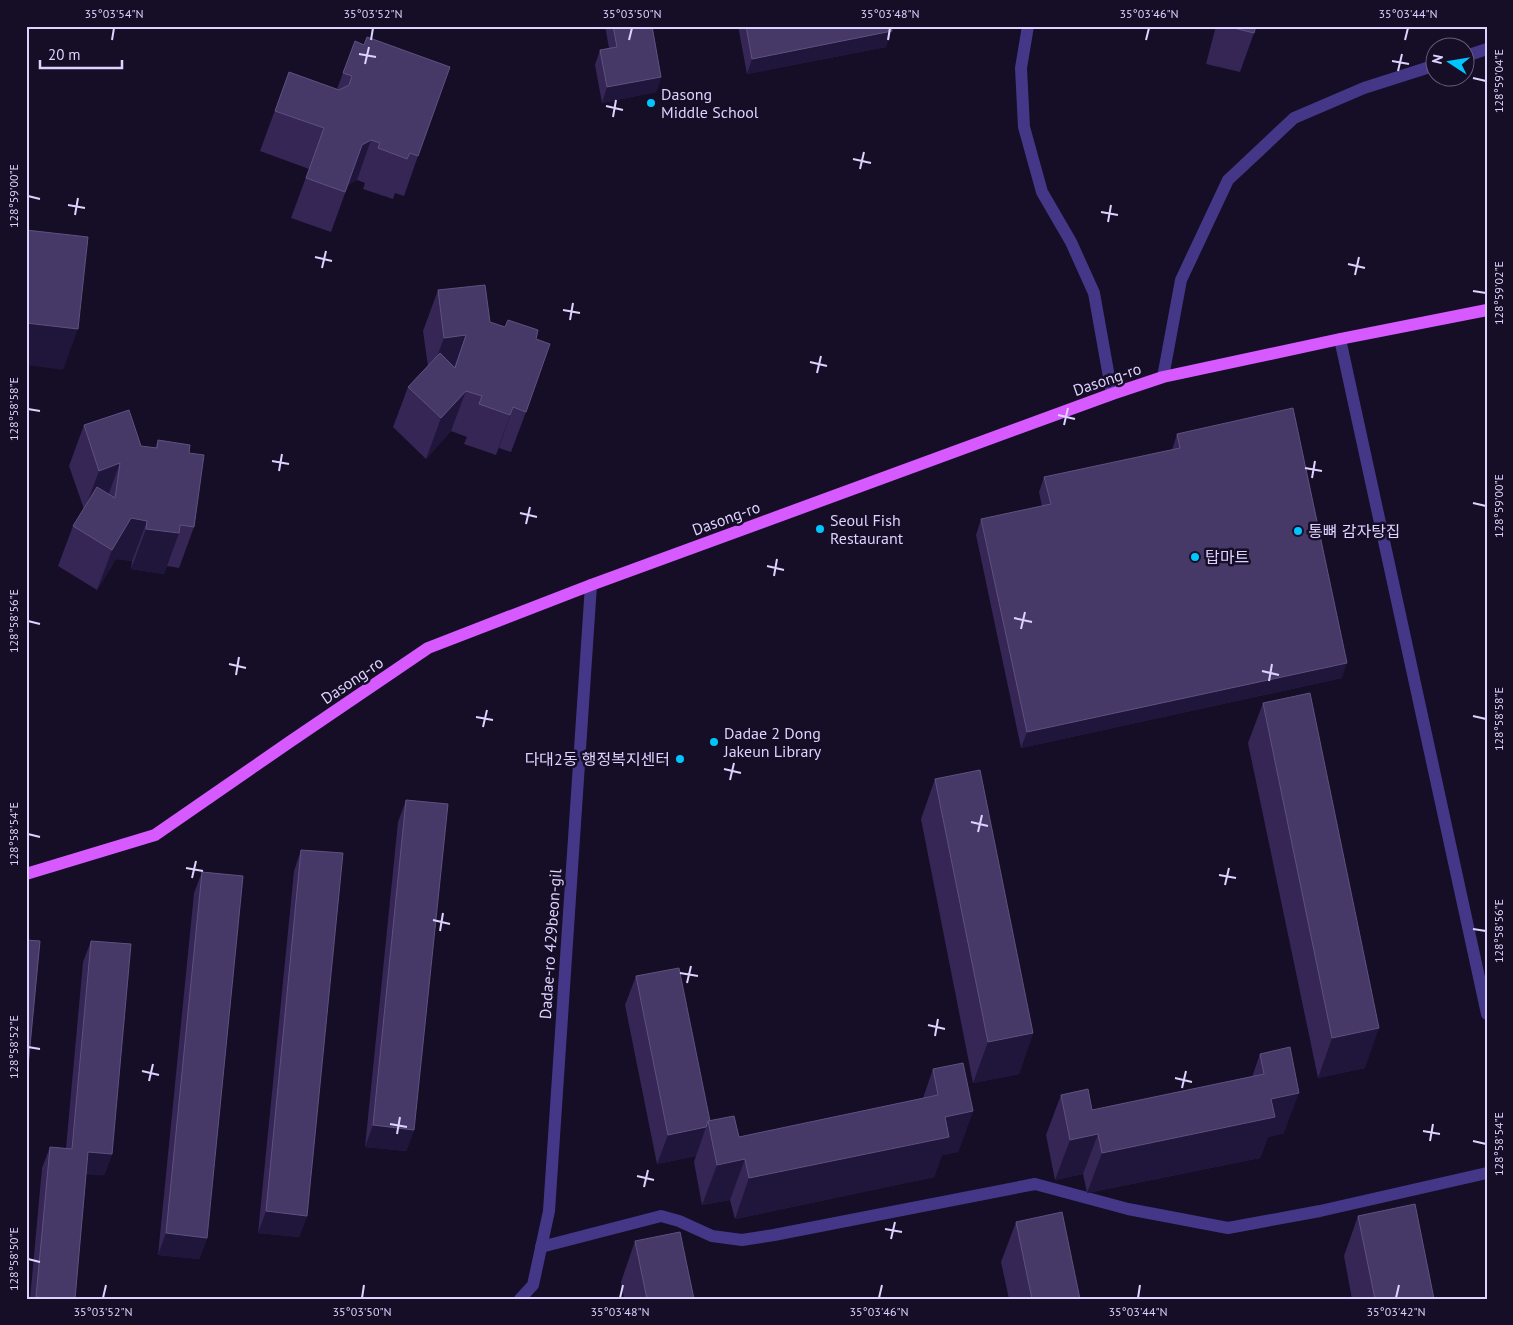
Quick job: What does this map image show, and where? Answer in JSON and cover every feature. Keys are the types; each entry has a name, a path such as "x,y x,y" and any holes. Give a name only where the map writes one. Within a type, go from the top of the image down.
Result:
{"main road":[{"name":"Dasong-ro","path":"26,874 156,836 428,648 591,585 1163,377 1487,310"}],"street":[{"path":"1028,26 1021,68 1024,127 1042,192 1071,242 1094,293 1112,394"},
{"path":"1163,377 1181,280 1228,180 1294,118 1364,88 1426,68"},
{"path":"1340,339 1487,1014"},
{"name":"Dadae-ro 429beon-gil","path":"520,1299 533,1285 549,1211 591,585"},
{"path":"541,1247 661,1216 679,1221 712,1236 742,1240 1035,1184 1128,1209 1228,1228 1320,1211 1487,1173"}],"building":[{"path":"613,26 652,26 661,77 607,87 600,50 617,47"},
{"path":"746,26 891,26 892,31 752,59"},
{"path":"1226,26 1256,26 1254,33"},
{"path":"367,37 450,67 418,156 410,153 407,159 378,148 380,143 371,140 362,145 345,192 306,178 324,128 275,111 289,72 339,90 349,85 352,76 343,73 355,41 364,45"},
{"path":"26,230 88,237 78,329 26,323"},
{"path":"485,285 490,322 505,327 508,320 538,330 536,339 550,344 526,412 513,407 510,415 479,404 482,396 466,391 441,418 408,387 440,353 455,368 466,335 444,338 438,290"},
{"path":"1293,408 1347,663 1027,732 981,519 1051,504 1044,477 1180,448 1177,434"},
{"path":"129,410 141,446 157,448 158,440 190,445 189,453 204,455 194,527 180,525 179,533 146,529 147,521 131,518 112,550 73,526 97,487 115,498 120,463 99,471 84,425"},
{"path":"1310,693 1379,1028 1332,1038 1263,703"},
{"path":"980,770 1033,1033 988,1042 935,779"},
{"path":"406,800 448,804 414,1130 373,1125"},
{"path":"301,850 343,853 307,1216 266,1211"},
{"path":"202,872 243,876 207,1238 166,1233"},
{"path":"26,940 40,941 26,1088"},
{"path":"91,941 131,944 112,1154 88,1152 75,1299 36,1297 50,1147 72,1149"},
{"path":"679,968 710,1121 708,1121 706,1127 668,1135 636,976"},
{"path":"1290,1047 1299,1093 1271,1099 1275,1117 1102,1153 1098,1134 1070,1140 1061,1095 1088,1089 1092,1110 1264,1074 1260,1054"},
{"path":"963,1063 973,1111 945,1117 949,1137 749,1178 745,1159 717,1165 708,1121 734,1116 739,1137 938,1095 933,1069"},
{"path":"1415,1204 1434,1299 1375,1299 1358,1216"},
{"path":"1062,1212 1080,1299 1032,1299 1016,1222"},
{"path":"680,1232 694,1299 647,1299 635,1241"}],"place":[{"name":"Dasong Middle School","path":"651,103"},
{"name":"Seoul Fish Restaurant","path":"820,529"},
{"name":"통뼈 감자탕집","path":"1298,531"},
{"name":"탑마트","path":"1195,557"},
{"name":"Dadae 2 Dong Jakeun Library","path":"714,742"},
{"name":"다대2동 행정복지센터","path":"680,759"}]}
